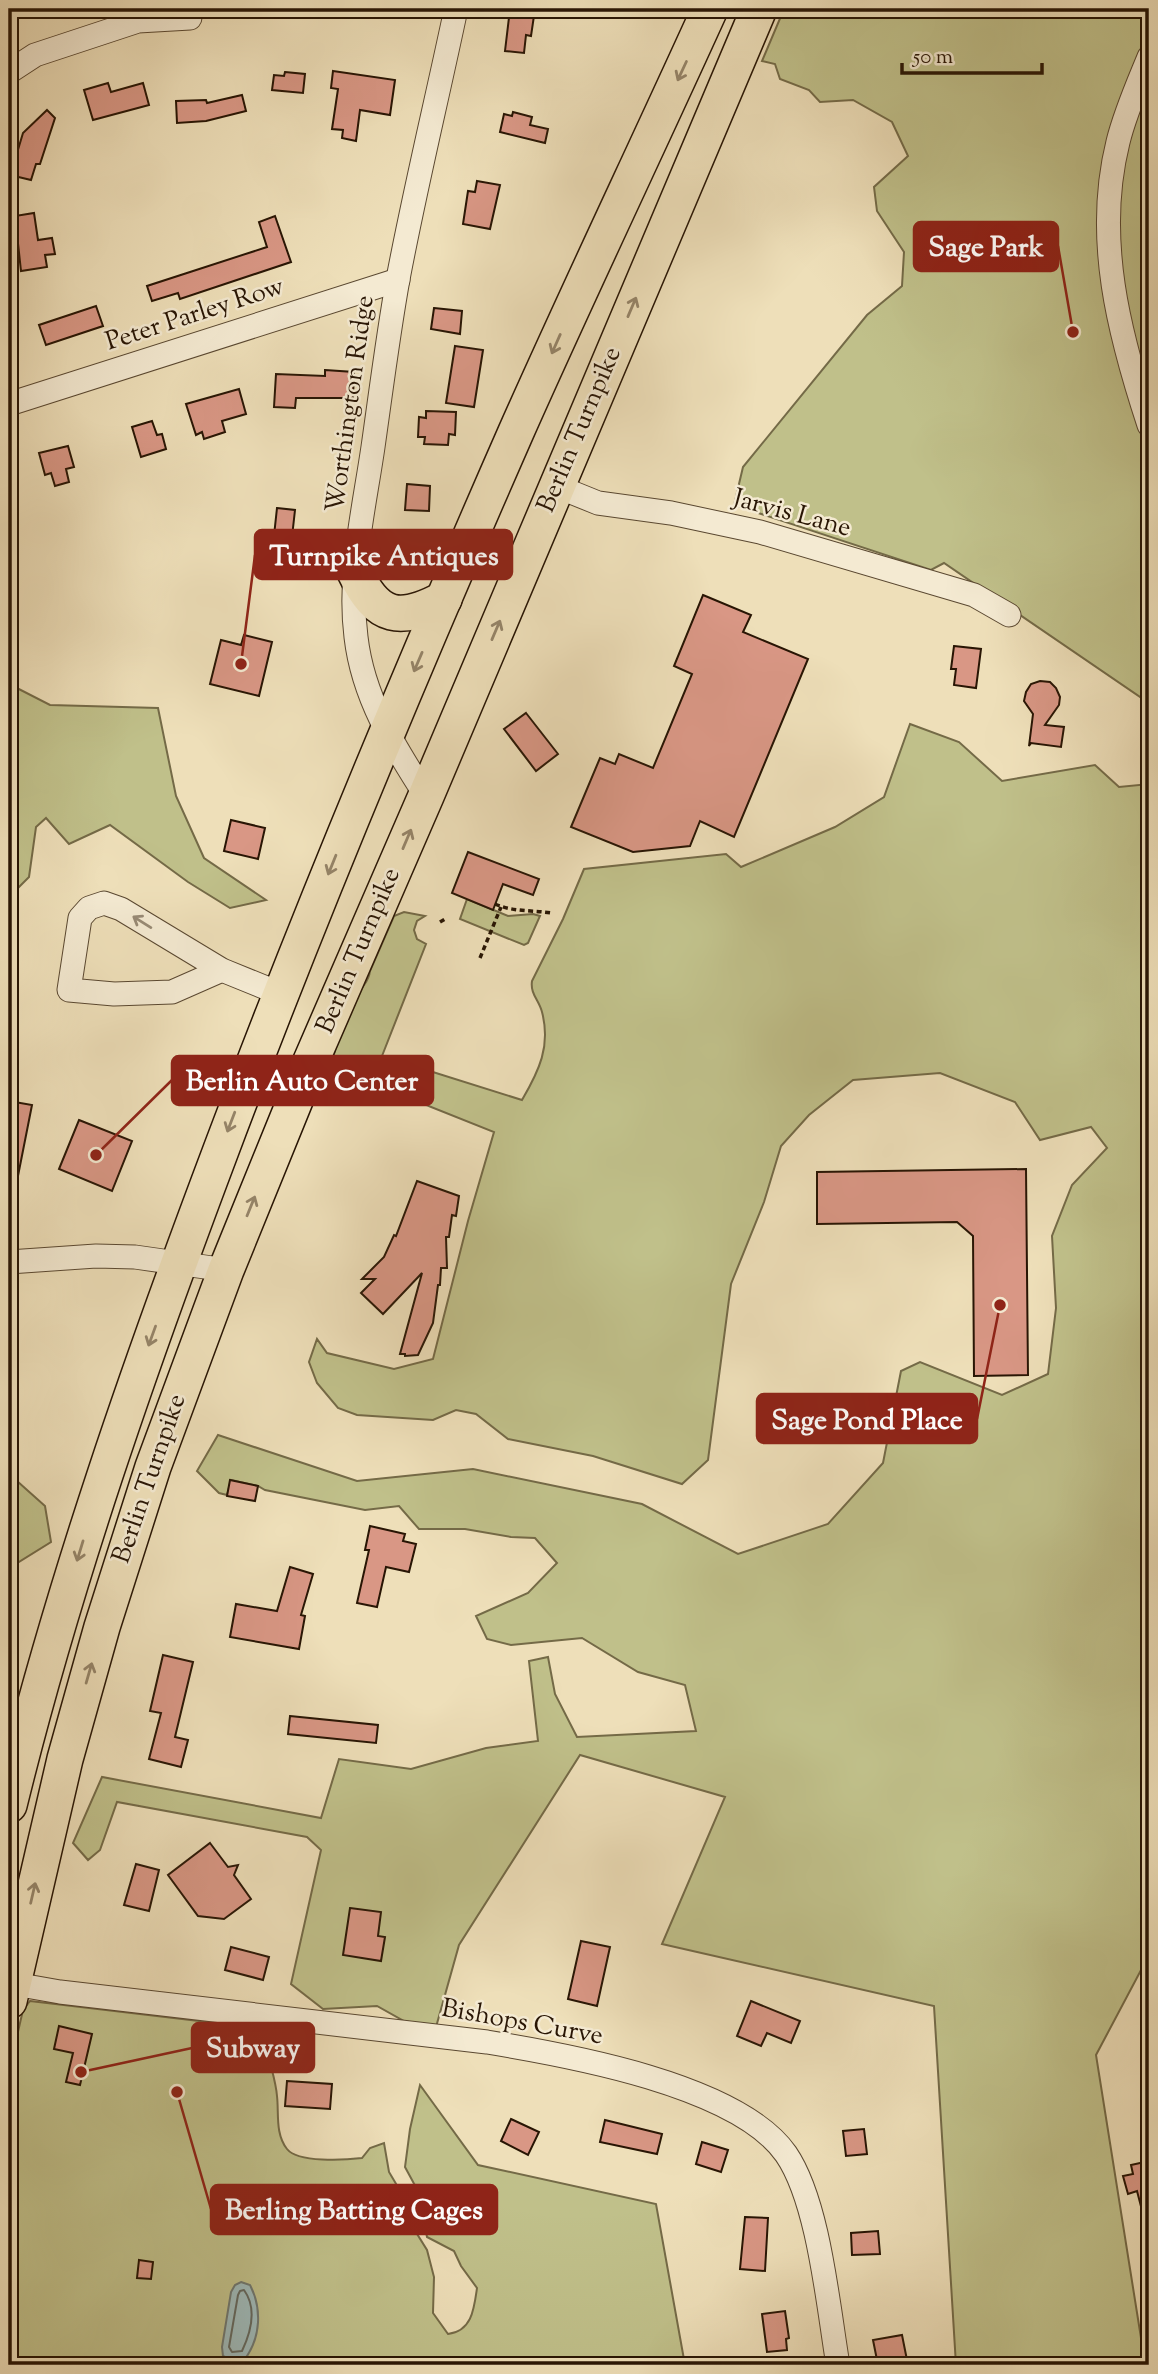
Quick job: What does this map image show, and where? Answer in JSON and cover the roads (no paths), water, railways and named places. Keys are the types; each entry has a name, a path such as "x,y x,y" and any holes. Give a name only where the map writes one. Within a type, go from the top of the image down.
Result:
{"highway":[{"name":"Berlin Turnpike","path":"9,1805 40,1685 116,1440 179,1262 281,993 387,734 532,397 710,9"},
{"name":"Berlin Turnpike","path":"10,1989 65,1759 109,1603 170,1418 226,1270 311,1061 760,9"},
{"path":"355,572 365,593 377,606 392,612 409,614 444,599"}],"street":[{"name":"Worthington Ridge","path":"426,796 387,734 371,699 360,659 354,613 355,572 398,280 456,9"},
{"path":"9,72 35,55 138,21 190,18"},
{"path":"1149,57 1118,141 1108,211 1108,244 1114,298 1149,425"},
{"name":"Peter Parley Row","path":"9,404 398,280"},
{"name":"Jarvis Lane","path":"556,486 598,503 671,513 761,532 974,595 1009,615"},
{"path":"222,970 172,992 114,994 69,990 80,918 89,908 104,903 121,909 222,970 281,993"},
{"path":"181,945 188,968 184,986"},
{"path":"9,1262 96,1256 135,1257 226,1270"},
{"name":"Bishops Curve","path":"10,1989 487,2042 548,2052 662,2081 706,2098 768,2134 786,2154 798,2177 809,2205 838,2365"}],"water":[{"path":"241,2282 250,2285 257,2303 257,2332 245,2359 229,2359 223,2356 222,2347 231,2292 235,2285"}],"place":[{"name":"Sage Park","path":"1073,332"},
{"name":"Turnpike Antiques","path":"241,664"},
{"name":"Berlin Auto Center","path":"96,1155"},
{"name":"Sage Pond Place","path":"1000,1305"},
{"name":"Subway","path":"81,2072"},
{"name":"Berling Batting Cages","path":"177,2092"}]}
